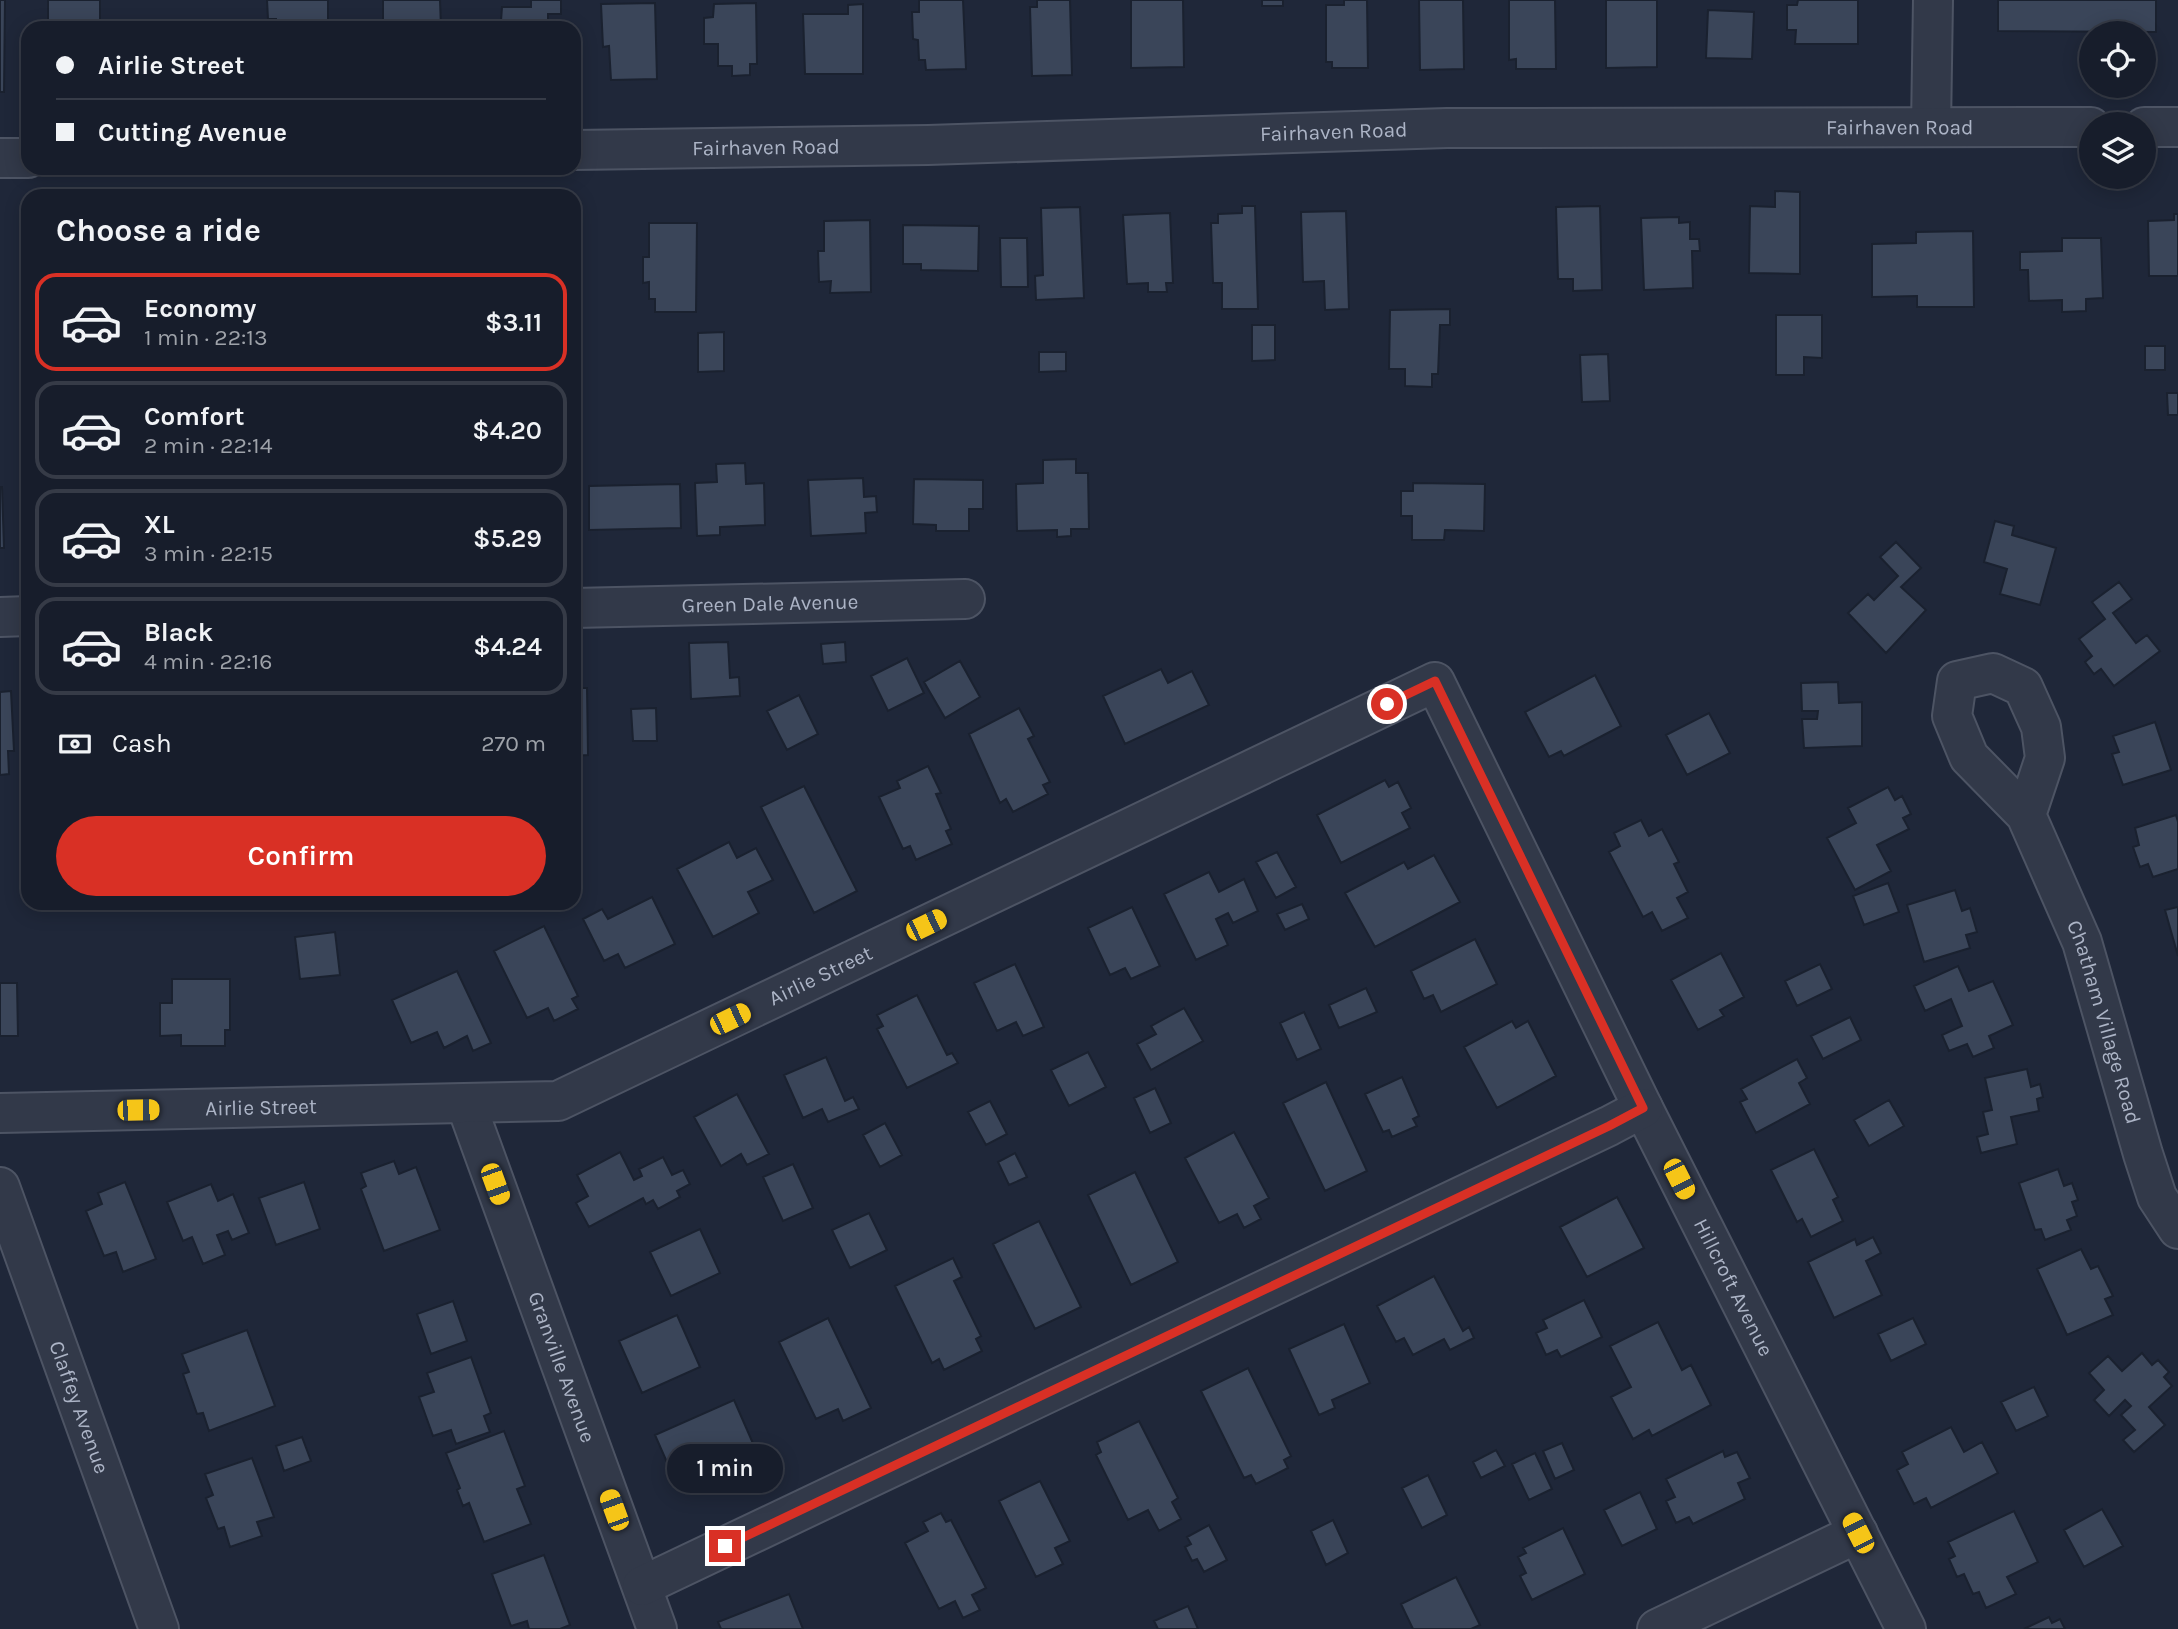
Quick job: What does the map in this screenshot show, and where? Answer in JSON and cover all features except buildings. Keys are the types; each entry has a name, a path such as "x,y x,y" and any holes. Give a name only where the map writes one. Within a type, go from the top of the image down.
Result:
{"street":[{"path":"1931,127 1933,0"},
{"name":"Fairhaven Road","path":"581,150 928,145 1447,128 2079,127"},
{"path":"2156,127 2178,127"},
{"path":"0,158 21,158"},
{"name":"Green Dale Avenue","path":"581,608 965,599"},
{"path":"0,617 21,616"},
{"name":"Airlie Street","path":"0,1113 558,1101 1435,681"},
{"name":"Hillcroft Avenue","path":"1435,681 1643,1108 1906,1629"},
{"name":"Chatham Village Road","path":"2026,815 2082,942 2157,1197 2178,1229"},
{"name":"Granville Avenue","path":"466,1104 657,1629"},
{"path":"642,1586 1643,1108"},
{"name":"Claffey Avenue","path":"0,1187 159,1629"},
{"path":"1657,1629 1858,1533"}],"route":[{"path":"725,1546 1643,1108 1435,681 1387,704"}]}
